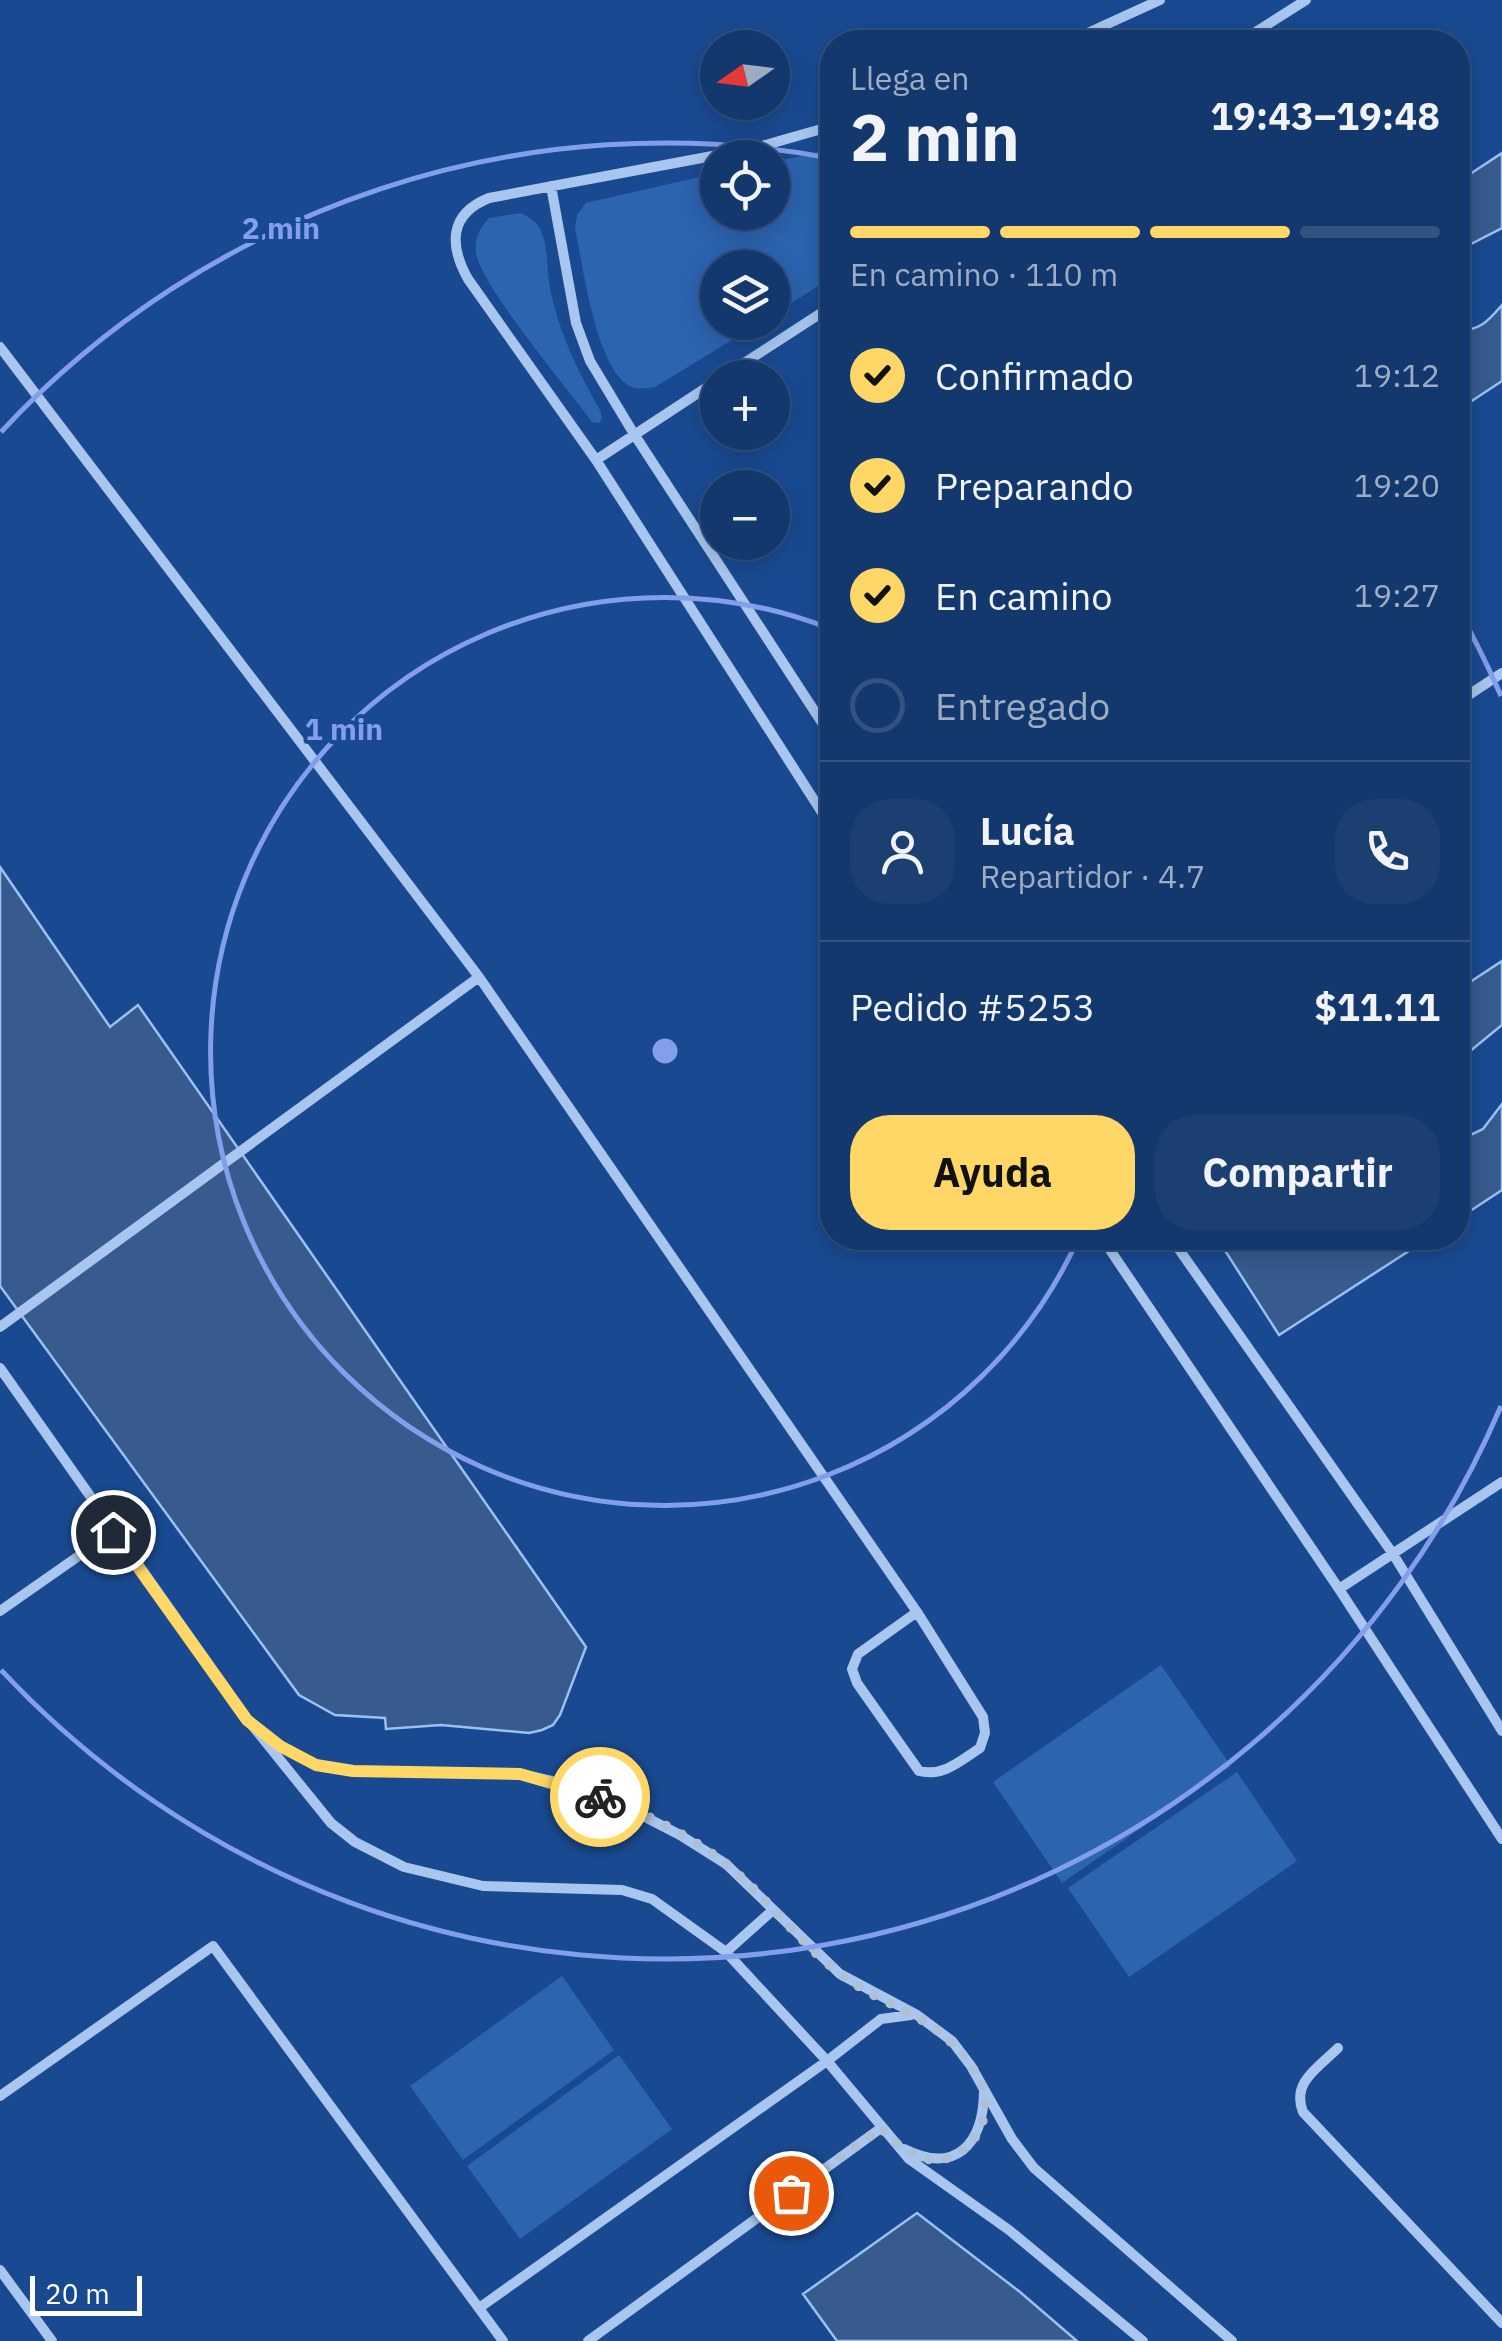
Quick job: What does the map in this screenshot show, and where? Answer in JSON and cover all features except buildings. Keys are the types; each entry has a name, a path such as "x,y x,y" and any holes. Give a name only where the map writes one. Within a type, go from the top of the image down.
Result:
{"street":[{"path":"1094,30 1160,0"},
{"path":"1259,30 1306,0"},
{"path":"820,129 754,148 489,198 463,214 456,229 458,261 596,460 820,809"},
{"path":"550,186 576,324 590,361 820,720"},
{"path":"748,360 820,314"},
{"path":"0,346 479,977 916,1612 983,1717 985,1733 980,1748 942,1772 930,1774 919,1772 857,1683 852,1669 858,1654 916,1612"},
{"path":"596,460 700,391"},
{"path":"1470,694 1502,673"},
{"path":"5,1324 479,977"},
{"path":"1110,1250 1339,1588 1502,1839"},
{"path":"1179,1250 1393,1554 1502,1731"},
{"path":"0,1368 247,1720 330,1823 356,1842 404,1866 483,1886 622,1890 652,1899 726,1952 827,2061 909,2159 1039,2254 1143,2341"},
{"path":"1339,1588 1502,1482"},
{"path":"0,1611 113,1532"},
{"path":"247,1720 280,1746 316,1765 353,1771 520,1774 561,1783 618,1803 726,1864 840,1974 916,2015 952,2041 972,2066 1012,2139 1034,2168 1232,2341"},
{"path":"726,1952 773,1910"},
{"path":"0,2096 213,1946 503,2341"},
{"path":"479,2308 882,2019 916,2015"},
{"path":"1338,2048 1300,2085 1298,2100 1303,2112 1502,2323"},
{"path":"894,2144 922,2158 942,2160 961,2152 975,2138 984,2119 984,2092"},
{"path":"588,2341 881,2128"},
{"path":"0,2270 52,2341"}],"shaded area":[{"path":"820,152 820,285 790,304 790,250 700,250 700,340 732,340 655,387 632,387 620,378 609,361 593,316 575,229 577,215 586,203 700,177 700,230 790,230 790,158"},
{"path":"1502,153 1502,228 1470,245 1470,174"},
{"path":"521,213 535,222 542,234 559,321 600,410 599,423 592,422 527,338 481,268 476,248 483,226 489,218"},
{"path":"1502,305 1502,381 1470,402 1470,329"},
{"path":"0,867 110,1027 138,1005 586,1647 553,1725 529,1733 441,1725 386,1729 385,1718 335,1715 299,1695 0,1286"},
{"path":"1502,961 1502,1025 1470,1051 1470,982"},
{"path":"1502,1104 1502,1190 1470,1211 1470,1135 1483,1129"},
{"path":"1225,1250 1410,1250 1279,1335"},
{"path":"1161,1665 1231,1766 1062,1883 993,1782"},
{"path":"1237,1772 1297,1861 1129,1977 1068,1888"},
{"path":"562,1976 614,2050 463,2160 410,2086"},
{"path":"619,2055 672,2129 520,2239 467,2166"},
{"path":"917,2213 1077,2341 837,2341 803,2294"}],"way so far":[{"path":"600,1797 618,1803 726,1864 840,1974 935,2026 972,2066 984,2092 984,2119 975,2138 961,2152 942,2160 922,2158 894,2144 881,2128 791,2193"}],"route":[{"path":"113,1532 247,1720 280,1746 316,1765 353,1771 520,1774 600,1797"}]}
